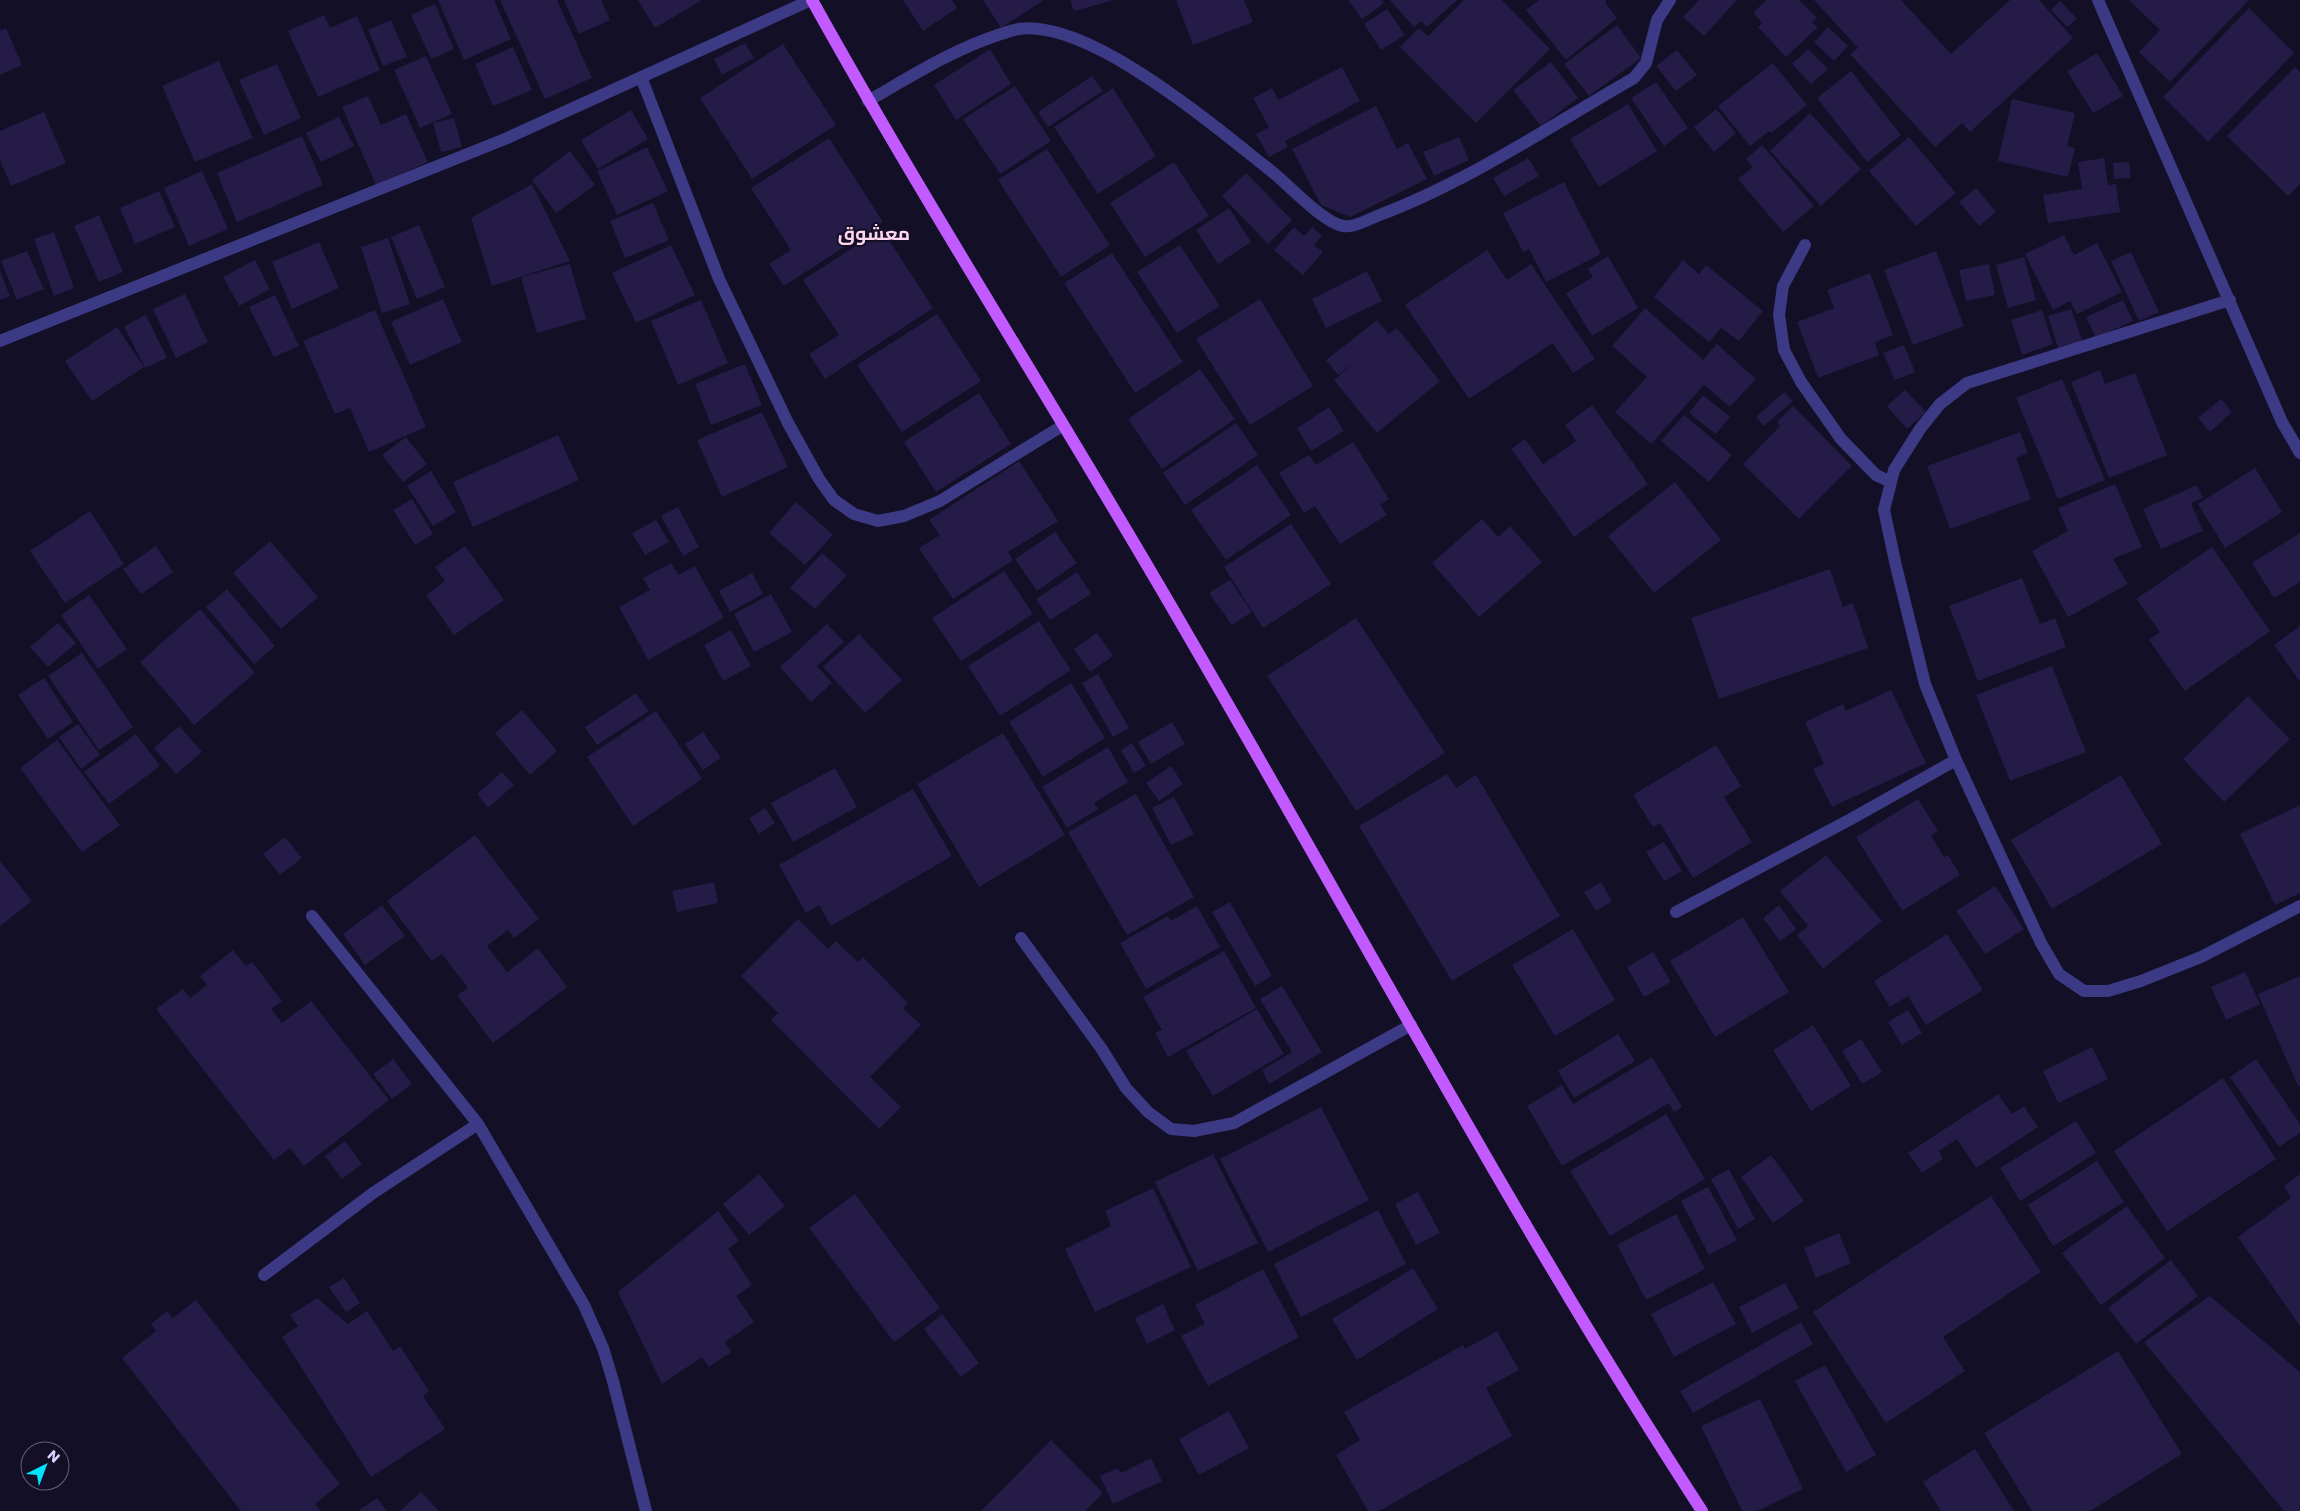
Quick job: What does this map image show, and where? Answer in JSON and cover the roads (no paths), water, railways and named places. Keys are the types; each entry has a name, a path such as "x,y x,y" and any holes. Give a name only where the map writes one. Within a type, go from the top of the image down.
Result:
{"main road":[{"path":"812,0 868,101 1187,633 1483,1152 1702,1511"}],"street":[{"path":"0,341 496,143 812,0"},
{"path":"868,101 978,42 1020,28 1060,32 1095,47 1181,101 1283,180 1324,216 1343,226 1358,224 1404,207 1469,174 1634,78 1646,63 1657,20 1670,0"},
{"path":"2098,0 2282,422 2300,453"},
{"path":"641,77 719,279 788,422 818,479 834,500 854,514 878,521 904,516 940,501 1062,426"},
{"path":"1805,245 1783,286 1779,315 1784,350 1800,382 1841,439 1876,475 1891,482"},
{"path":"2230,300 1968,383 1940,404 1925,423 1894,470 1884,510 1925,684 1956,760 2041,942 2059,974 2084,990 2108,991 2141,981 2201,957 2300,906"},
{"path":"1676,912 1851,819 1956,760"},
{"path":"312,916 478,1124 584,1305 603,1348 613,1381 646,1511"},
{"path":"1021,938 1101,1048 1126,1088 1148,1112 1171,1129 1194,1131 1234,1123 1411,1025"},
{"path":"264,1275 373,1193 478,1124"}],"district":[{"name":"معشوق","path":"874,233"}]}
